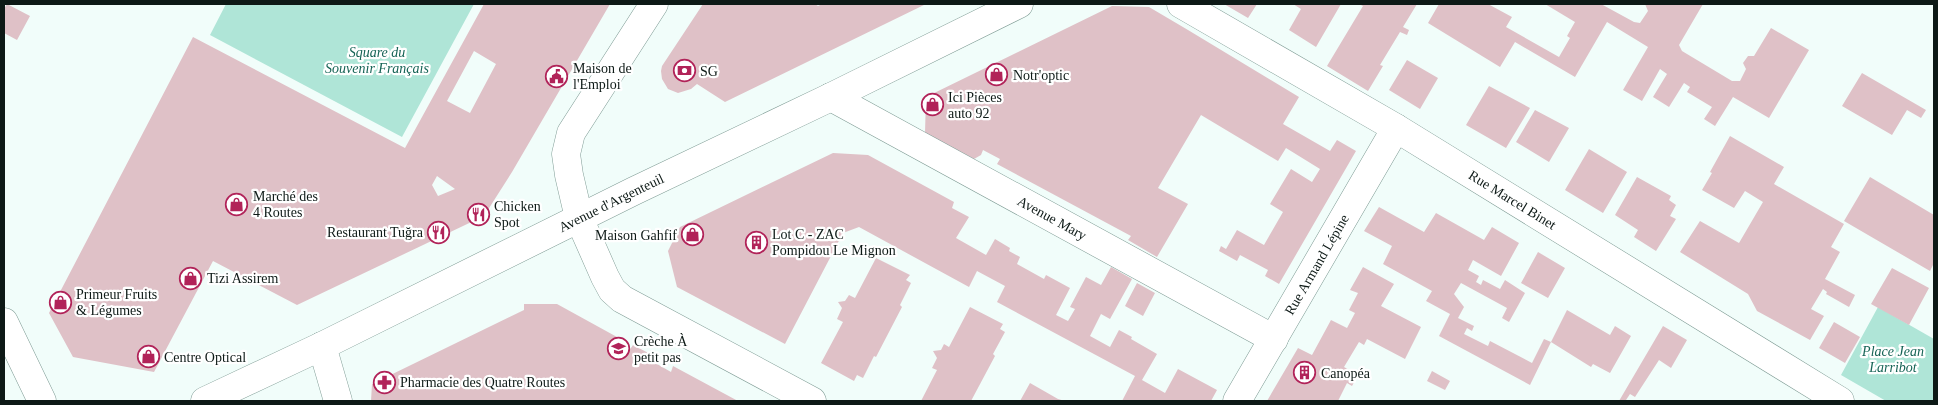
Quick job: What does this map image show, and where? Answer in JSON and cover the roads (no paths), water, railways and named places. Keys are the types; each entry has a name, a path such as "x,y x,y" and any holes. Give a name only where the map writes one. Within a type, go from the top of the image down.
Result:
{"street":[{"path":"654,4 571,133 566,154 579,218 605,277 612,290 622,299 812,401"},
{"name":"Avenue d'Argenteuil","path":"205,401 322,346 579,218 1019,4"},
{"name":"Rue Marcel Binet","path":"1181,4 1396,128 1840,401"},
{"name":"Avenue Mary","path":"831,97 1274,338"},
{"name":"Rue Armand Lépine","path":"1237,401 1396,128"},
{"path":"4,322 42,401"},
{"path":"322,346 338,401"}],"place":[{"name":"SG","path":"684,71"},
{"name":"Notr'optic","path":"997,75"},
{"name":"Maison de l'Emploi","path":"557,76"},
{"name":"Ici Pièces auto 92","path":"932,105"},
{"name":"Marché des 4 Routes","path":"237,204"},
{"name":"Chicken Spot","path":"478,214"},
{"name":"Restaurant Tuğra","path":"439,232"},
{"name":"Maison Gahfif","path":"693,235"},
{"name":"Lot C - ZAC Pompidou Le Mignon","path":"756,242"},
{"name":"Tizi Assirem","path":"191,278"},
{"name":"Primeur Fruits & Légumes","path":"60,302"},
{"name":"Crèche À petit pas","path":"618,349"},
{"name":"Centre Optical","path":"148,357"},
{"name":"Canopéa","path":"1305,373"},
{"name":"Pharmacie des Quatre Routes","path":"384,382"}],"park label":[{"name":"Square du Souvenir Français","path":"377,60"},
{"name":"Place Jean Larribot","path":"1893,360"}]}
